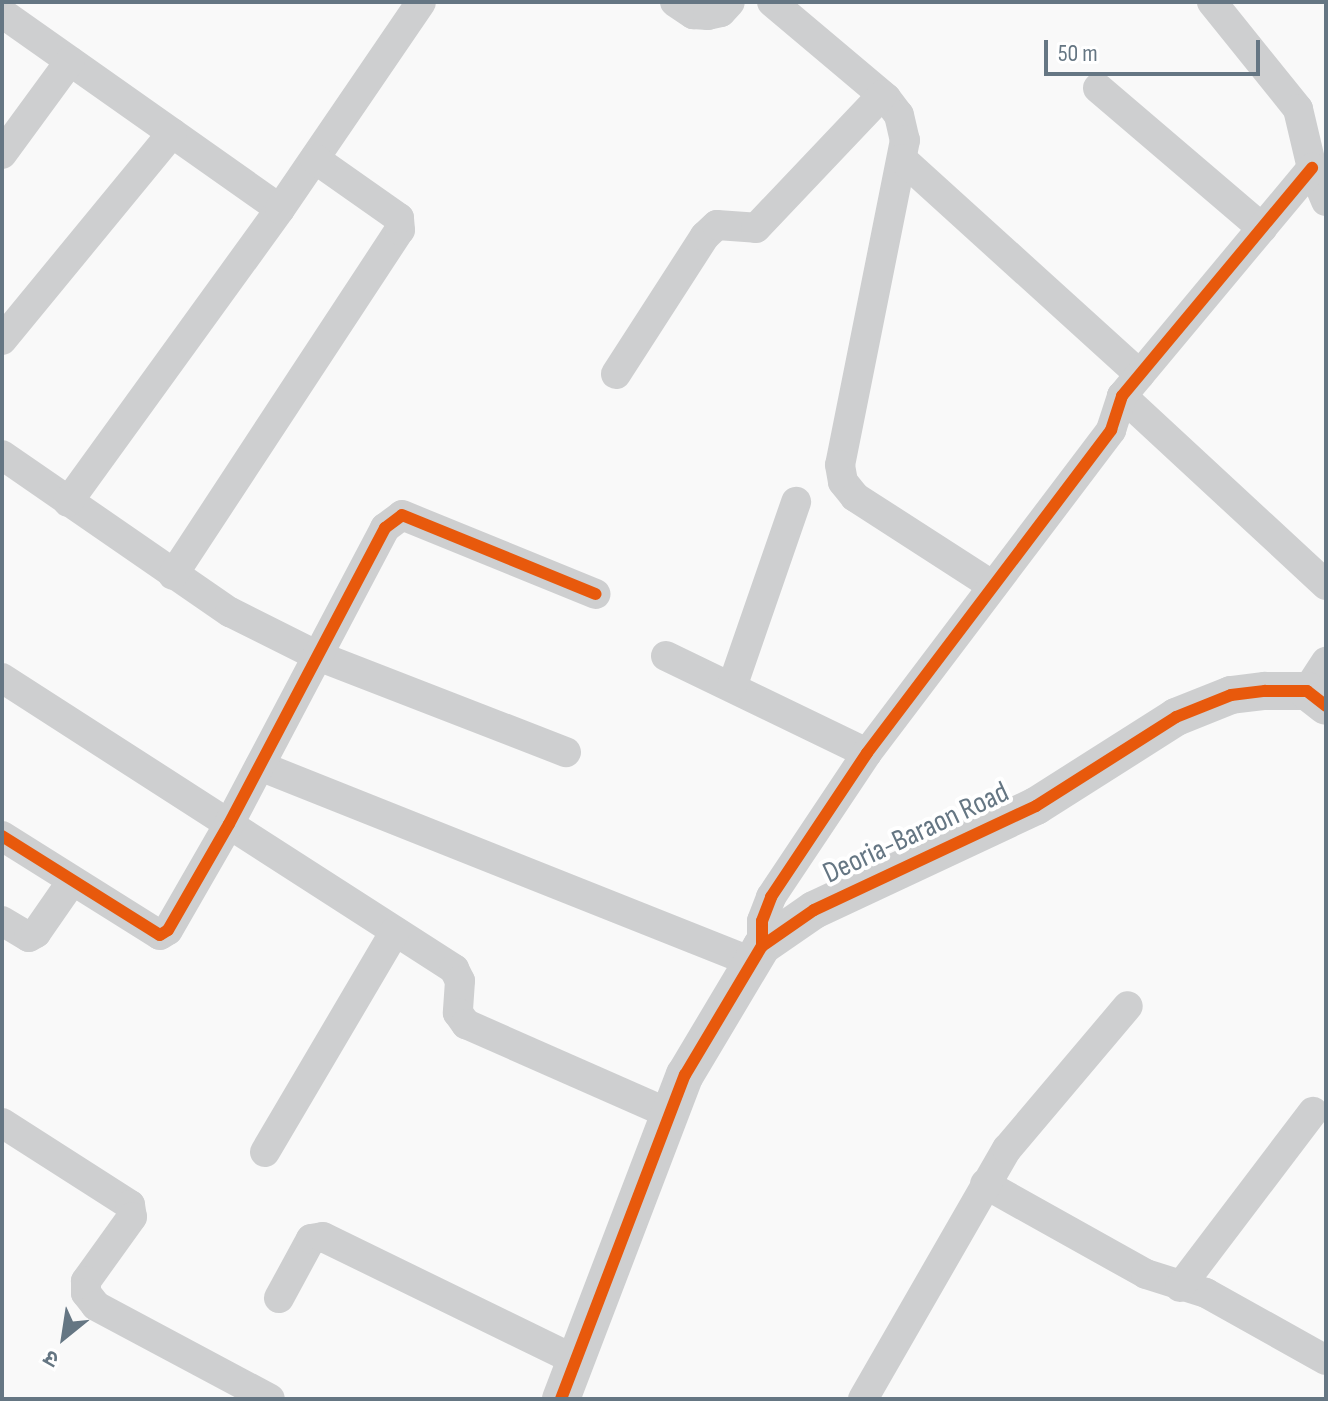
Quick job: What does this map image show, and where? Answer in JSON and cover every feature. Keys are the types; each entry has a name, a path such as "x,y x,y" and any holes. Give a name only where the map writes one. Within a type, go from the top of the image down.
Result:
{"street":[{"path":"68,502 280,209 421,2"},
{"path":"675,2 693,14 708,15 721,12 730,2"},
{"path":"772,2 882,95 899,115 905,140 840,465 843,482 855,497 993,586"},
{"path":"1212,2 1298,109 1317,122 1312,168 1326,201"},
{"path":"2,13 280,209"},
{"path":"2,154 70,61"},
{"path":"1098,88 1262,228"},
{"path":"616,374 705,236 717,225 756,228 882,95"},
{"path":"2,340 172,133"},
{"path":"173,575 400,230 399,218 315,159"},
{"path":"902,159 1326,585"},
{"path":"260,766 757,954 762,921 771,897 867,753 1111,430 1131,386 1312,168"},
{"path":"2,455 230,612 318,656 566,752"},
{"path":"732,687 796,502"},
{"path":"2,836 160,935 229,824 385,528 402,515 596,594"},
{"path":"666,656 867,753"},
{"path":"2,678 454,969 460,981 458,1013 466,1024 670,1114"},
{"name":"Deoria-Baraon Road","path":"561,1399 685,1075 757,954 814,910 1036,806 1176,717 1231,695 1320,686"},
{"path":"2,921 29,937 36,933 72,881"},
{"path":"265,1152 395,931"},
{"path":"863,1399 1007,1149 1128,1006"},
{"path":"1180,1287 1313,1112"},
{"path":"2,1123 130,1205 132,1217 86,1281 86,1293 96,1306 270,1399"},
{"path":"985,1184 1146,1274 1206,1293 1326,1360"},
{"path":"279,1298 311,1239 323,1237 575,1360"}],"cycle path":[{"path":"762,946 762,921 771,897 867,753 1111,430 1122,396 1312,168"},
{"path":"2,836 160,935 168,930 229,824 385,528 402,515 596,594"},
{"path":"561,1399 685,1075 762,946 814,910 1036,806 1176,717 1231,695 1265,691 1307,691 1326,706"}]}
